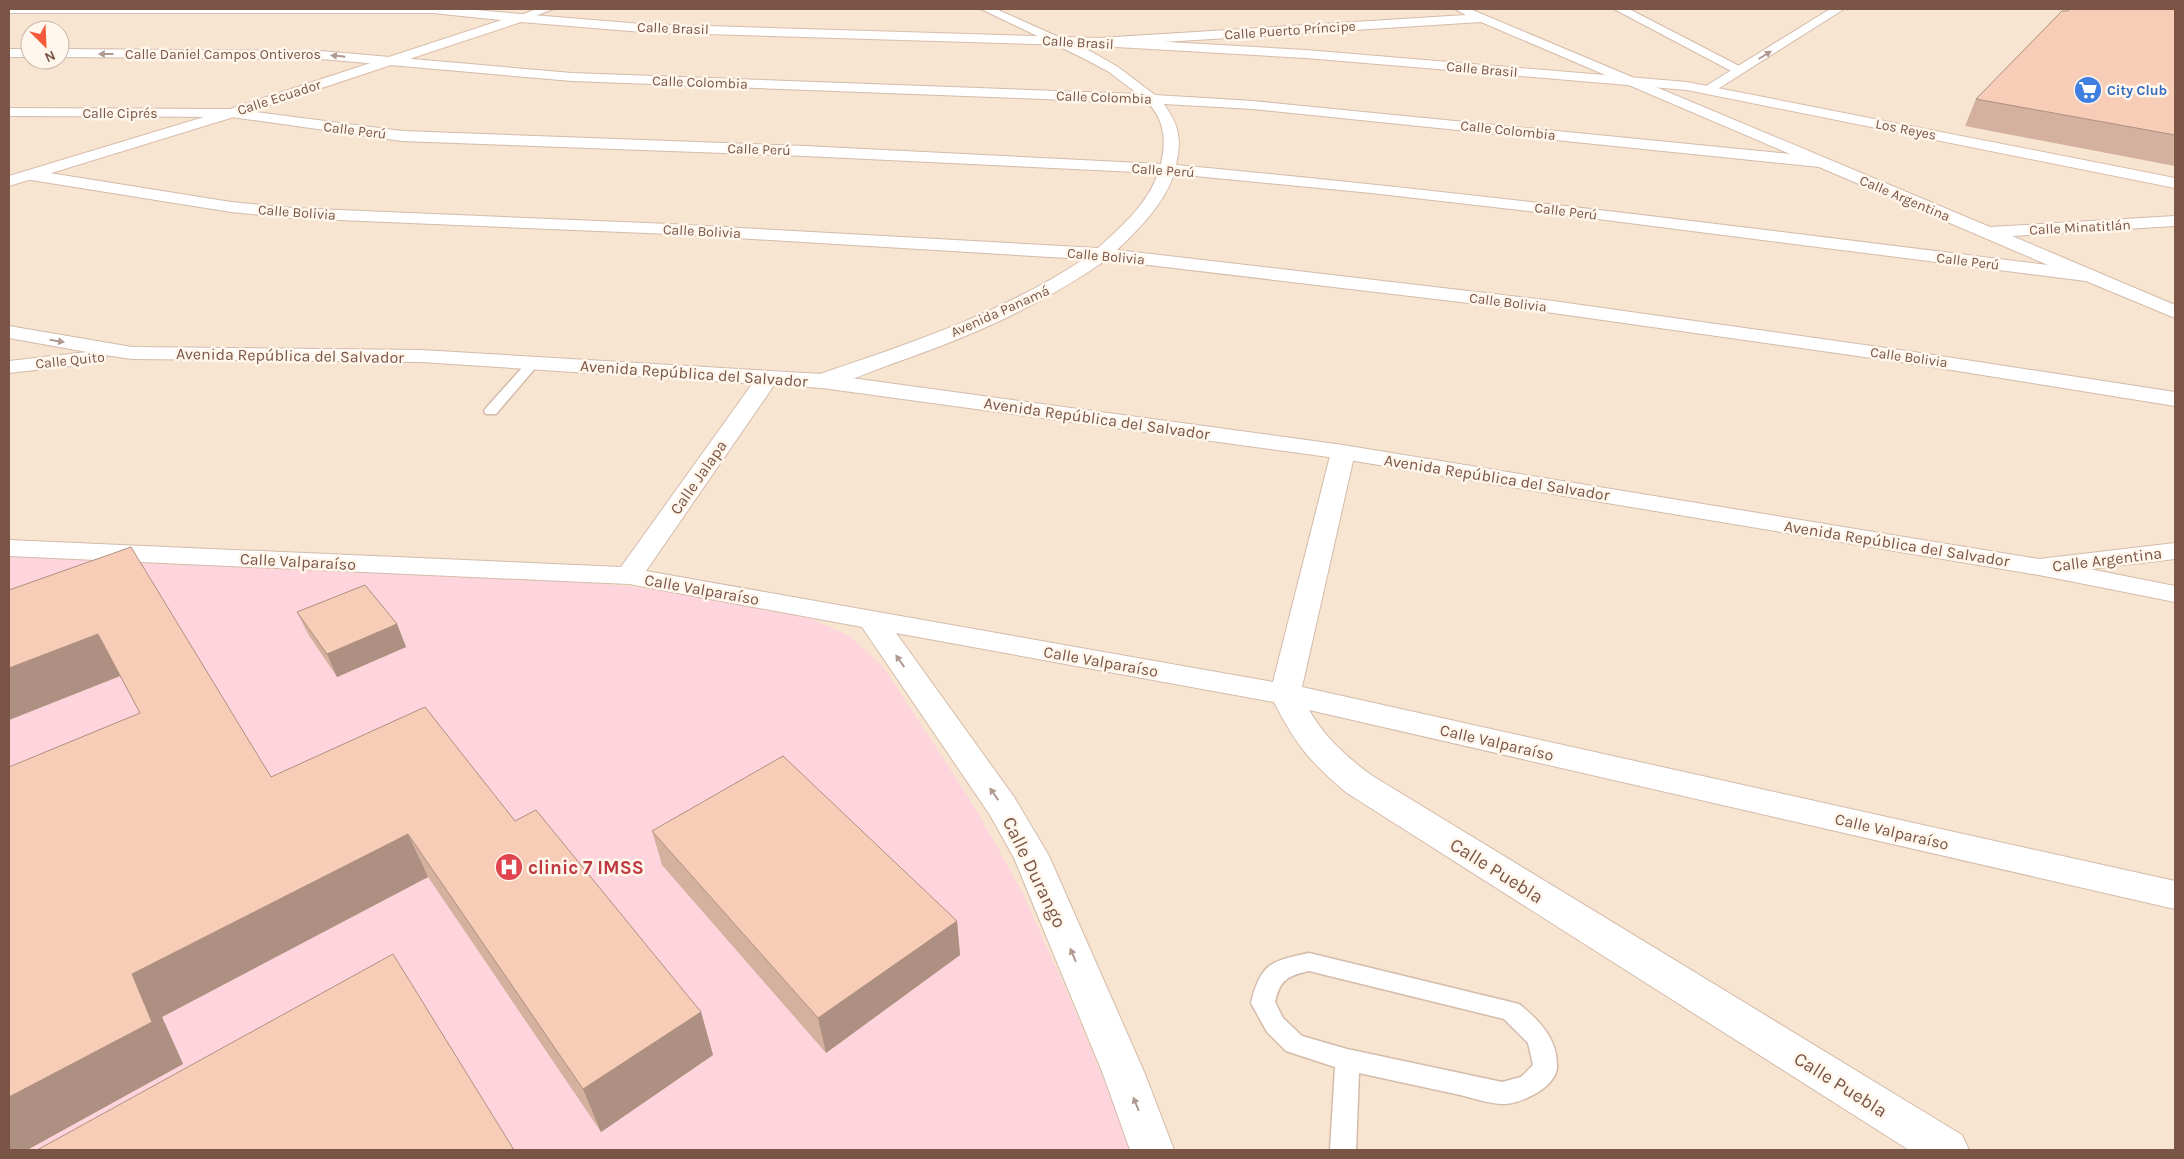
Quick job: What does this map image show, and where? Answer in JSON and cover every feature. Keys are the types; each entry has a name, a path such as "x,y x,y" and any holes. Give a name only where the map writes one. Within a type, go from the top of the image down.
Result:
{"street":[{"name":"Calle Brasil","path":"9,9 443,9 520,18 635,27 1054,40 1315,55 1636,82"},
{"name":"Calle Ecuador","path":"9,181 232,113 547,9"},
{"name":"Avenida Panamá","path":"822,381 996,316 1055,286 1100,254 1126,231 1152,202 1169,169 1171,146 1168,122 1152,99 1136,84 1113,69 987,9"},
{"name":"Calle Argentina","path":"1462,9 2175,312"},
{"path":"1620,9 1740,70"},
{"path":"1707,79 1740,70 1838,9"},
{"path":"1642,20 1657,13"},
{"name":"Calle Puerto Príncipe","path":"1099,42 1481,18"},
{"name":"Calle Daniel Campos Ontiveros","path":"70,53 314,54 387,62"},
{"path":"1707,79 1725,63 1741,53"},
{"name":"Calle Colombia","path":"387,62 572,77 1152,99 1279,107 1820,162"},
{"name":"Los Reyes","path":"1636,82 1687,86 1707,79 2175,183"},
{"name":"Calle Ciprés","path":"9,112 232,113"},
{"name":"Calle Perú","path":"232,113 402,136 805,151 1169,169 1350,186 1552,209 2091,276"},
{"name":"Calle Bolivia","path":"30,175 231,207 276,212 670,229 1100,254 1546,306 1914,358 2175,399"},
{"name":"Calle Minatitlán","path":"1985,232 2175,221"},
{"name":"Avenida República del Salvador","path":"9,332 132,353 421,356 822,381 1343,452 2039,567 2175,594"},
{"name":"Calle Quito","path":"9,368 132,353"},
{"name":"Calle Jalapa","path":"629,576 768,378"},
{"path":"1285,694 1343,452"},
{"name":"Calle Valparaíso","path":"9,548 629,576 1285,694 2175,895"},
{"name":"Calle Argentina","path":"2039,567 2175,551"},
{"name":"Calle Durango","path":"871,619 1002,806 1031,856 1124,1074 1152,1150"},
{"name":"Calle Puebla","path":"1285,694 1305,731 1327,758 1360,784 1947,1150"}],"lane":[{"path":"491,411 534,363"},
{"path":"1309,962 1511,1011 1532,1027 1544,1047 1545,1069 1528,1087 1502,1093 1348,1060 1294,1044 1275,1025 1263,1003 1268,981 1286,967 1309,962"},
{"path":"1344,1150 1348,1060"}],"shaded area":[{"path":"9,9 2175,9 2175,1150 9,1150"},
{"name":"clinic 7 IMSS","path":"9,552 405,569 627,586 699,595 800,614 850,636 883,667 967,795 1022,892 1071,1001 1108,1090 1129,1150 9,1150"}],"building":[{"name":"City Club","path":"2070,9 2175,9 2175,135 1976,99 2062,11"},
{"path":"131,547 271,777 425,707 515,821 536,810 701,1012 583,1089 408,834 132,974 152,1022 9,1097 9,767 140,713 98,634 9,668 9,590"},
{"path":"365,585 397,624 327,654 297,612"},
{"path":"783,756 957,921 818,1018 652,831"},
{"path":"393,954 514,1150 37,1150"}],"place":[{"name":"City Club","path":"2088,90"},
{"name":"clinic 7 IMSS","path":"509,867"}]}
